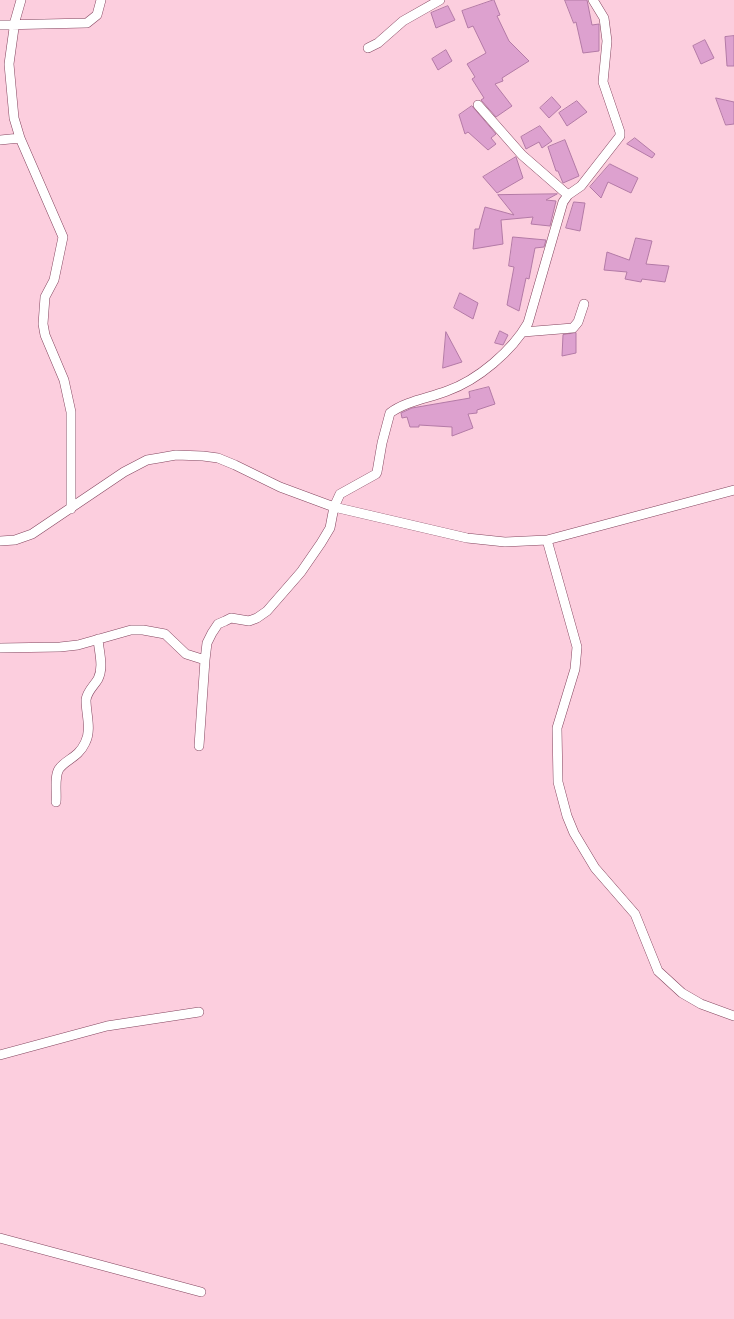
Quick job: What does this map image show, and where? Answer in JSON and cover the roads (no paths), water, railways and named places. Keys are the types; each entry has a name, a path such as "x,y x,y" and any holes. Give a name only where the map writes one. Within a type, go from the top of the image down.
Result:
{"street":[{"path":"21,0 15,24 9,64 14,118 20,138 63,237 54,280 45,297 43,324 45,335 64,380 71,412 71,509"},
{"path":"0,25 87,23 97,15 101,0"},
{"path":"368,48 378,43 403,22 440,0"},
{"path":"199,746 207,643 218,624 231,618 249,620 257,618 267,611 302,572 330,528 334,507 340,494 377,472 382,442 390,413 404,406 448,391 480,374 523,332 528,323 563,202 568,195 581,186 620,136 620,132 603,82 607,41 604,18 593,0"},
{"path":"478,105 522,155 568,195"},
{"path":"0,140 20,138"},
{"path":"523,332 573,328 578,322 584,304"},
{"path":"0,541 24,537 71,509 124,472 142,463 165,457 189,455 218,458 250,471 280,487 334,507 467,538 505,542 547,540 734,490"},
{"path":"547,540 577,647 575,669 557,728 558,782 567,816 574,832 595,868 635,914 658,971 682,993 701,1004 734,1016"},
{"path":"0,648 60,647 78,645 131,630 154,631 165,634 186,654 205,660"},
{"path":"56,802 57,774 60,768 80,753 86,741 88,730 86,699 90,688 98,680 101,662 98,639"},
{"path":"0,1055 107,1026 198,1012"},
{"path":"0,1238 201,1292"}]}
